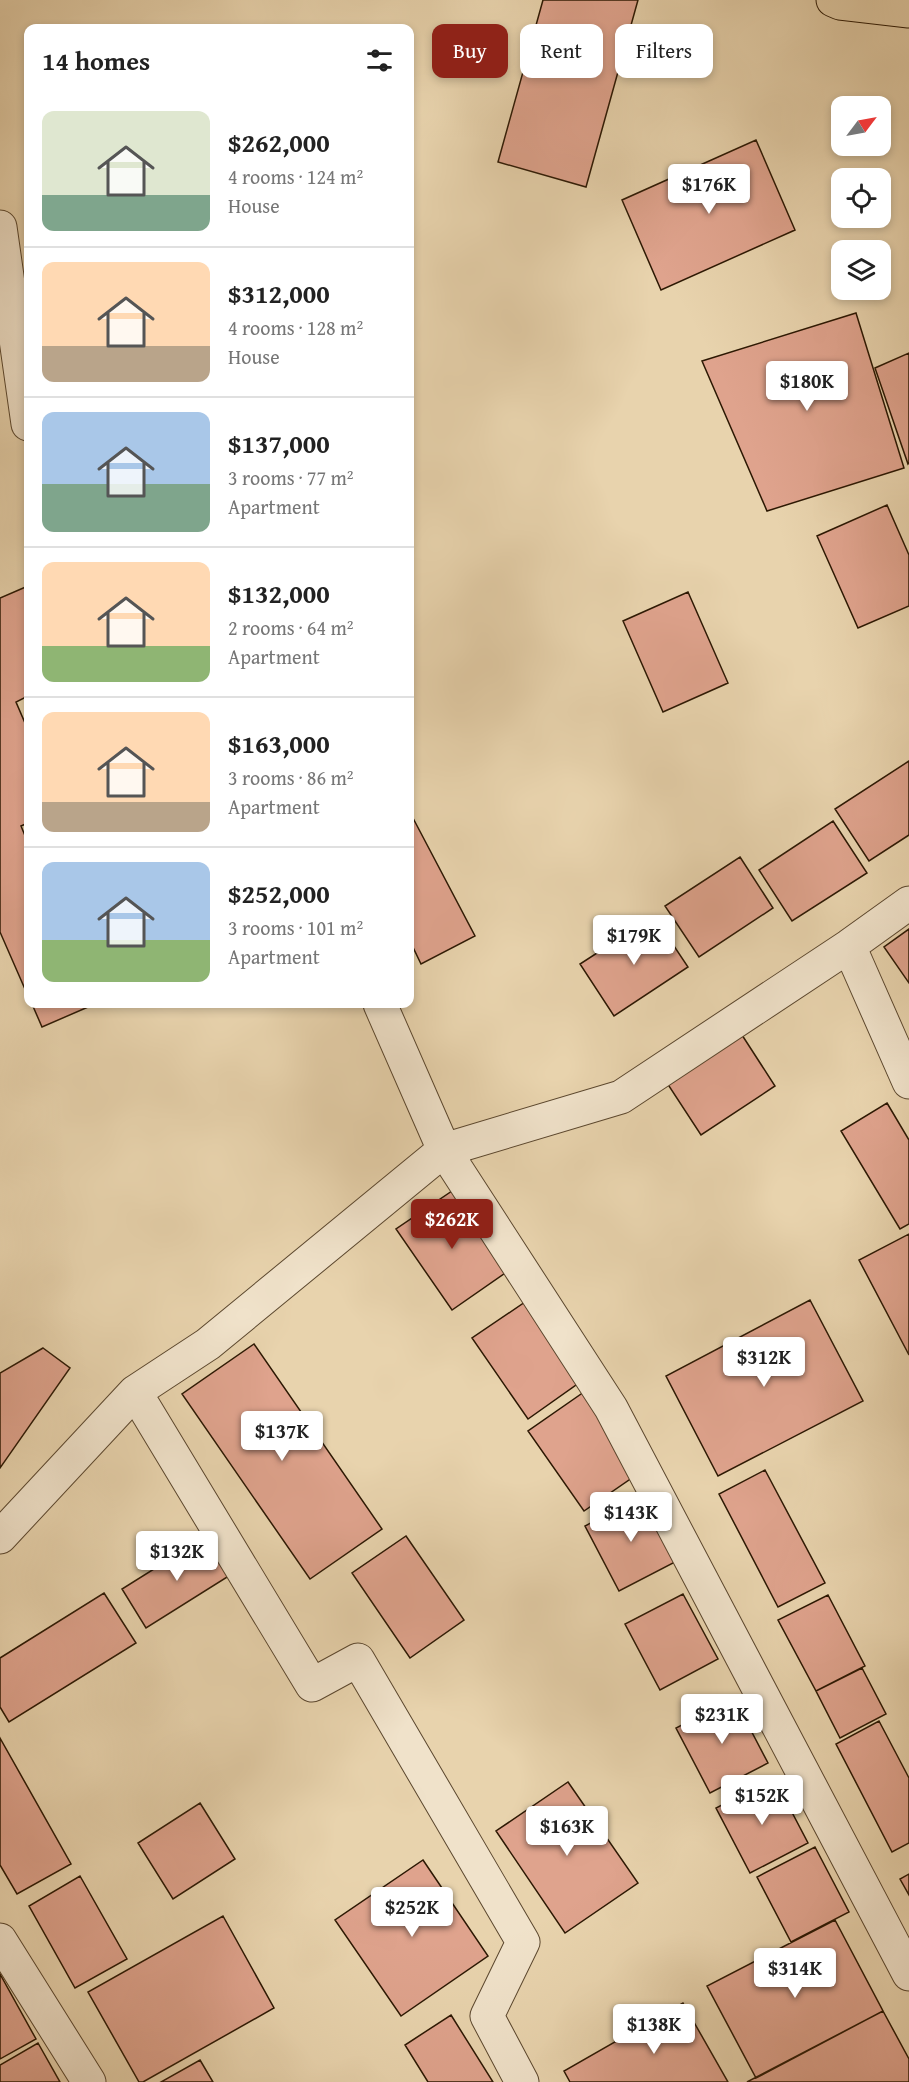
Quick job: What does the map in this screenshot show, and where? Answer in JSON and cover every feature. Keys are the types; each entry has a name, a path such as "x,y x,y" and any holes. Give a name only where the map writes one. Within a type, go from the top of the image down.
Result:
{"main road":[{"path":"833,0 840,3 909,11"}],"street":[{"path":"0,227 24,396"},
{"path":"0,1537 135,1392 208,1344 444,1150 621,1097 849,946 909,903"},
{"path":"849,946 909,1082"},
{"path":"382,1008 444,1150 611,1408 909,1974"},
{"path":"135,1392 312,1684 358,1660 523,1942 487,2016 522,2082"},
{"path":"0,1940 89,2082"}],"building":[{"path":"543,0 638,0 631,24 615,24 616,78 586,187 498,162 521,78 603,78 603,24 536,24"},
{"path":"756,140 795,230 661,290 622,200"},
{"path":"856,313 904,468 767,511 702,361"},
{"path":"909,353 909,463 908,464 875,368"},
{"path":"887,505 909,555 909,606 858,628 817,536"},
{"path":"24,588 24,698 16,702 24,721 24,825 21,826 24,833 24,987 0,932 0,598"},
{"path":"688,592 728,683 663,712 623,621"},
{"path":"909,761 909,835 869,861 835,809"},
{"path":"414,820 475,936 421,964 414,949"},
{"path":"833,821 867,873 792,921 759,870"},
{"path":"740,857 773,908 699,957 665,906"},
{"path":"654,916 688,967 614,1016 580,964"},
{"path":"909,929 909,983 884,947"},
{"path":"34,1008 86,1008 42,1027"},
{"path":"742,1035 775,1086 701,1135 667,1083"},
{"path":"887,1103 909,1140 909,1224 900,1229 841,1131"},
{"path":"452,1191 508,1271 452,1310 396,1229"},
{"path":"909,1234 909,1355 859,1260"},
{"path":"528,1300 583,1380 528,1419 472,1338"},
{"path":"810,1300 863,1401 718,1476 666,1376"},
{"path":"254,1344 382,1529 310,1579 182,1394"},
{"path":"43,1348 70,1368 0,1468 0,1373"},
{"path":"584,1392 639,1473 584,1511 528,1431"},
{"path":"765,1470 825,1583 778,1607 719,1494"},
{"path":"643,1495 677,1561 619,1591 585,1526"},
{"path":"208,1535 232,1574 146,1628 122,1589"},
{"path":"406,1536 464,1620 410,1658 352,1573"},
{"path":"104,1593 136,1643 9,1722 0,1707 0,1658"},
{"path":"683,1594 718,1659 660,1690 625,1624"},
{"path":"828,1595 865,1666 816,1691 778,1620"},
{"path":"862,1668 886,1714 840,1738 816,1691"},
{"path":"734,1698 768,1763 710,1793 676,1728"},
{"path":"879,1721 909,1778 909,1843 892,1852 836,1744"},
{"path":"0,1738 71,1864 17,1894 0,1865"},
{"path":"774,1778 808,1843 750,1873 716,1808"},
{"path":"568,1782 638,1883 565,1933 496,1831"},
{"path":"200,1803 235,1859 173,1899 138,1843"},
{"path":"815,1847 849,1912 791,1942 757,1877"},
{"path":"423,1860 488,1956 401,2016 335,1920"},
{"path":"909,1874 909,1895 900,1879"},
{"path":"80,1876 127,1959 75,1988 29,1906"},
{"path":"223,1916 274,2008 143,2082 139,2082 88,1992"},
{"path":"835,1920 883,2011 756,2078 707,1986"},
{"path":"0,1974 36,2039 0,2059"},
{"path":"683,2003 728,2082 570,2082 564,2071"},
{"path":"883,2011 909,2059 909,2082 747,2082"},
{"path":"451,2015 493,2082 428,2082 405,2045"},
{"path":"38,2043 60,2082 0,2082 0,2065"},
{"path":"200,2060 213,2082 161,2082"}]}
